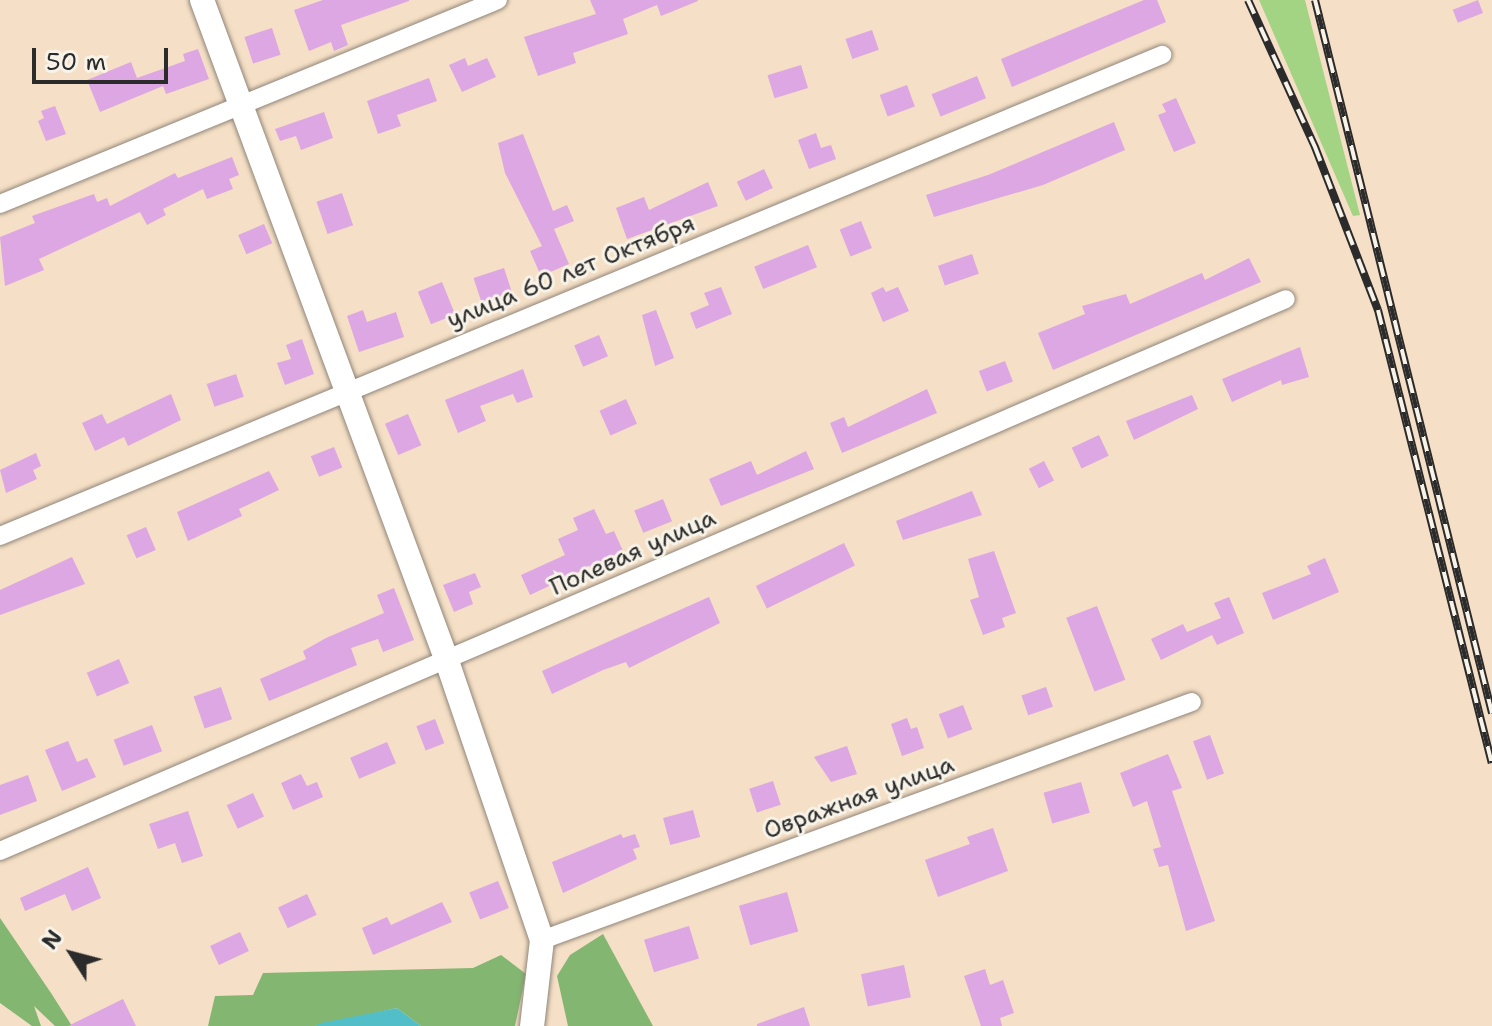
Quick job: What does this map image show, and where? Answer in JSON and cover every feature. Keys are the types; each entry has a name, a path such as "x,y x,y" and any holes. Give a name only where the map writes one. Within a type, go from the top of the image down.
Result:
{"street":[{"path":"202,0 344,392 447,661 542,940 532,1026"},
{"path":"0,204 498,0"},
{"name":"улица 60 лет Октября","path":"0,536 1162,55"},
{"name":"Полевая улица","path":"0,851 1286,299"},
{"name":"Овражная улица","path":"542,940 1192,702"}],"green space":[{"path":"1259,0 1305,0 1360,215 1353,216"},
{"path":"0,918 72,1026 55,1026 34,1006 41,1026 32,1026 0,1003"},
{"path":"603,934 653,1026 568,1026 557,976 570,955"},
{"path":"501,955 526,974 515,1026 421,1026 397,1008 315,1026 208,1026 215,996 253,995 263,973 473,968"}],"water":[{"path":"397,1008 421,1026 315,1026 321,1023"}],"building":[{"path":"323,0 409,1 341,25 348,45 334,51 331,42 309,51 294,10"},
{"path":"590,0 698,1 661,16 657,5 623,19 628,34 573,53 576,63 538,76 524,37 596,14"},
{"path":"1144,0 1157,0 1166,22 1012,87 1001,59"},
{"path":"1478,0 1483,13 1458,23 1453,10"},
{"path":"272,28 281,55 253,64 244,37"},
{"path":"872,30 879,50 852,59 846,39"},
{"path":"198,49 209,79 166,94 163,86 100,112 87,80 131,62 137,78 185,61 183,54"},
{"path":"465,58 468,66 487,58 496,77 462,92 449,65"},
{"path":"801,65 808,88 775,98 768,75"},
{"path":"977,76 986,98 941,117 932,94"},
{"path":"429,78 437,101 397,115 401,126 378,134 367,101"},
{"path":"907,85 915,107 888,117 880,95"},
{"path":"1176,98 1196,143 1174,152 1158,115 1166,112 1162,104"},
{"path":"55,106 66,134 46,141 38,121 44,118 41,111"},
{"path":"324,112 333,138 301,150 296,136 280,141 275,129"},
{"path":"1114,122 1125,150 1043,185 934,217 926,195 988,175"},
{"path":"816,133 821,148 831,145 836,159 809,169 798,140"},
{"path":"523,134 553,211 567,205 574,221 554,229 569,264 541,276 530,251 542,246 505,173 498,143"},
{"path":"232,157 239,175 229,179 233,189 207,199 203,189 163,209 166,215 147,225 140,212 39,259 44,270 5,286 0,237 35,223 32,216 94,194 97,202 107,198 110,206 175,173 178,178"},
{"path":"764,169 773,188 746,201 737,182"},
{"path":"708,182 718,206 627,239 616,208 644,197 649,210"},
{"path":"342,193 353,225 328,234 316,202"},
{"path":"861,221 872,248 851,257 840,230"},
{"path":"264,224 272,243 246,254 238,235"},
{"path":"808,245 817,267 763,289 754,267"},
{"path":"972,254 979,274 945,286 938,266"},
{"path":"1249,258 1261,282 1053,370 1038,333 1085,314 1082,306 1126,294 1130,304 1202,273 1205,280"},
{"path":"504,268 512,293 482,303 474,278"},
{"path":"442,282 455,314 431,324 418,292"},
{"path":"721,287 732,314 696,329 690,313 709,305 704,293"},
{"path":"883,287 886,292 898,287 909,311 883,322 871,293"},
{"path":"363,310 367,322 396,312 404,337 359,352 347,316"},
{"path":"656,310 674,358 655,366 642,315"},
{"path":"599,335 608,356 583,367 574,346"},
{"path":"302,339 314,374 285,385 277,363 291,359 286,345"},
{"path":"1300,347 1309,377 1282,385 1281,380 1232,402 1222,379"},
{"path":"1005,361 1013,382 987,392 979,371"},
{"path":"523,369 533,397 517,403 513,394 480,406 486,421 458,433 445,400"},
{"path":"236,374 244,397 215,407 207,384"},
{"path":"927,389 937,413 842,453 830,423 844,417 848,427"},
{"path":"171,394 181,420 128,446 124,437 95,451 82,423 102,414 107,424"},
{"path":"1192,395 1198,409 1134,440 1126,421"},
{"path":"626,399 637,424 610,435 600,411"},
{"path":"408,414 421,445 398,455 385,424"},
{"path":"1099,435 1109,456 1082,469 1072,448"},
{"path":"334,447 342,467 319,477 311,456"},
{"path":"806,451 814,469 721,506 709,479 751,461 757,475"},
{"path":"36,453 41,466 33,470 37,479 6,493 0,470"},
{"path":"1044,461 1054,481 1039,488 1029,469"},
{"path":"269,471 279,490 239,509 242,516 188,541 177,512"},
{"path":"972,491 982,515 903,540 896,521"},
{"path":"663,499 672,521 643,533 634,511"},
{"path":"594,509 606,534 614,531 623,551 530,595 521,575 565,555 558,539 578,530 573,518"},
{"path":"146,527 156,550 136,558 127,535"},
{"path":"844,543 855,565 767,608 756,586"},
{"path":"994,551 1016,613 1002,618 1005,627 983,635 970,600 979,597 968,559"},
{"path":"72,557 85,584 0,615 0,590"},
{"path":"1325,558 1339,592 1273,620 1262,593 1311,574 1307,566"},
{"path":"475,573 481,587 469,592 473,604 454,612 443,585"},
{"path":"394,588 414,640 383,652 378,639 351,648 357,665 269,701 260,679 306,659 303,651 326,638 384,613 377,595"},
{"path":"709,597 720,623 629,668 626,662 552,694 542,671"},
{"path":"1229,597 1244,633 1217,645 1212,635 1161,660 1151,639 1183,624 1187,632 1221,618 1214,603"},
{"path":"1097,606 1125,680 1095,692 1066,618"},
{"path":"119,659 129,683 97,697 87,673"},
{"path":"221,687 232,719 205,729 194,696"},
{"path":"1046,687 1053,707 1028,715 1021,695"},
{"path":"963,705 972,729 948,739 939,714"},
{"path":"907,718 911,729 917,727 924,748 902,756 891,724"},
{"path":"435,719 444,743 426,750 416,726"},
{"path":"152,725 162,751 124,766 114,740"},
{"path":"1210,735 1224,774 1207,780 1193,741"},
{"path":"68,741 77,762 87,758 96,777 62,791 45,750"},
{"path":"387,742 396,763 359,779 350,758"},
{"path":"847,746 857,774 831,782 814,757"},
{"path":"1168,754 1182,788 1172,791 1215,921 1186,931 1168,865 1159,867 1153,849 1161,847 1147,801 1133,807 1120,773"},
{"path":"301,774 307,786 317,782 323,797 293,810 281,783"},
{"path":"28,775 37,801 0,815 0,785"},
{"path":"773,781 781,805 757,813 749,789"},
{"path":"1081,782 1090,813 1052,824 1044,793"},
{"path":"253,793 264,817 238,829 227,805"},
{"path":"693,810 700,837 670,845 663,818"},
{"path":"188,811 203,856 182,863 175,843 158,849 149,824"},
{"path":"993,828 1008,871 938,897 925,860 970,844 967,837"},
{"path":"621,834 623,838 635,834 640,847 633,849 637,859 563,893 552,862"},
{"path":"88,867 101,898 72,911 65,894 25,911 20,898"},
{"path":"498,881 509,908 480,920 469,893"},
{"path":"787,892 798,931 750,945 739,906"},
{"path":"307,894 317,915 288,928 278,908"},
{"path":"442,902 452,922 373,955 362,928 387,917 391,925"},
{"path":"689,926 699,959 654,972 644,940"},
{"path":"240,932 249,951 219,965 210,946"},
{"path":"904,965 911,997 868,1006 861,974"},
{"path":"985,969 990,985 1003,980 1014,1013 1000,1018 1002,1026 981,1026 964,976"},
{"path":"123,999 136,1026 68,1026"},
{"path":"804,1007 810,1026 757,1026 757,1024"}],"railway":[{"path":"1248,0 1315,147 1378,310 1492,763"},
{"path":"1315,0 1492,713"}]}
